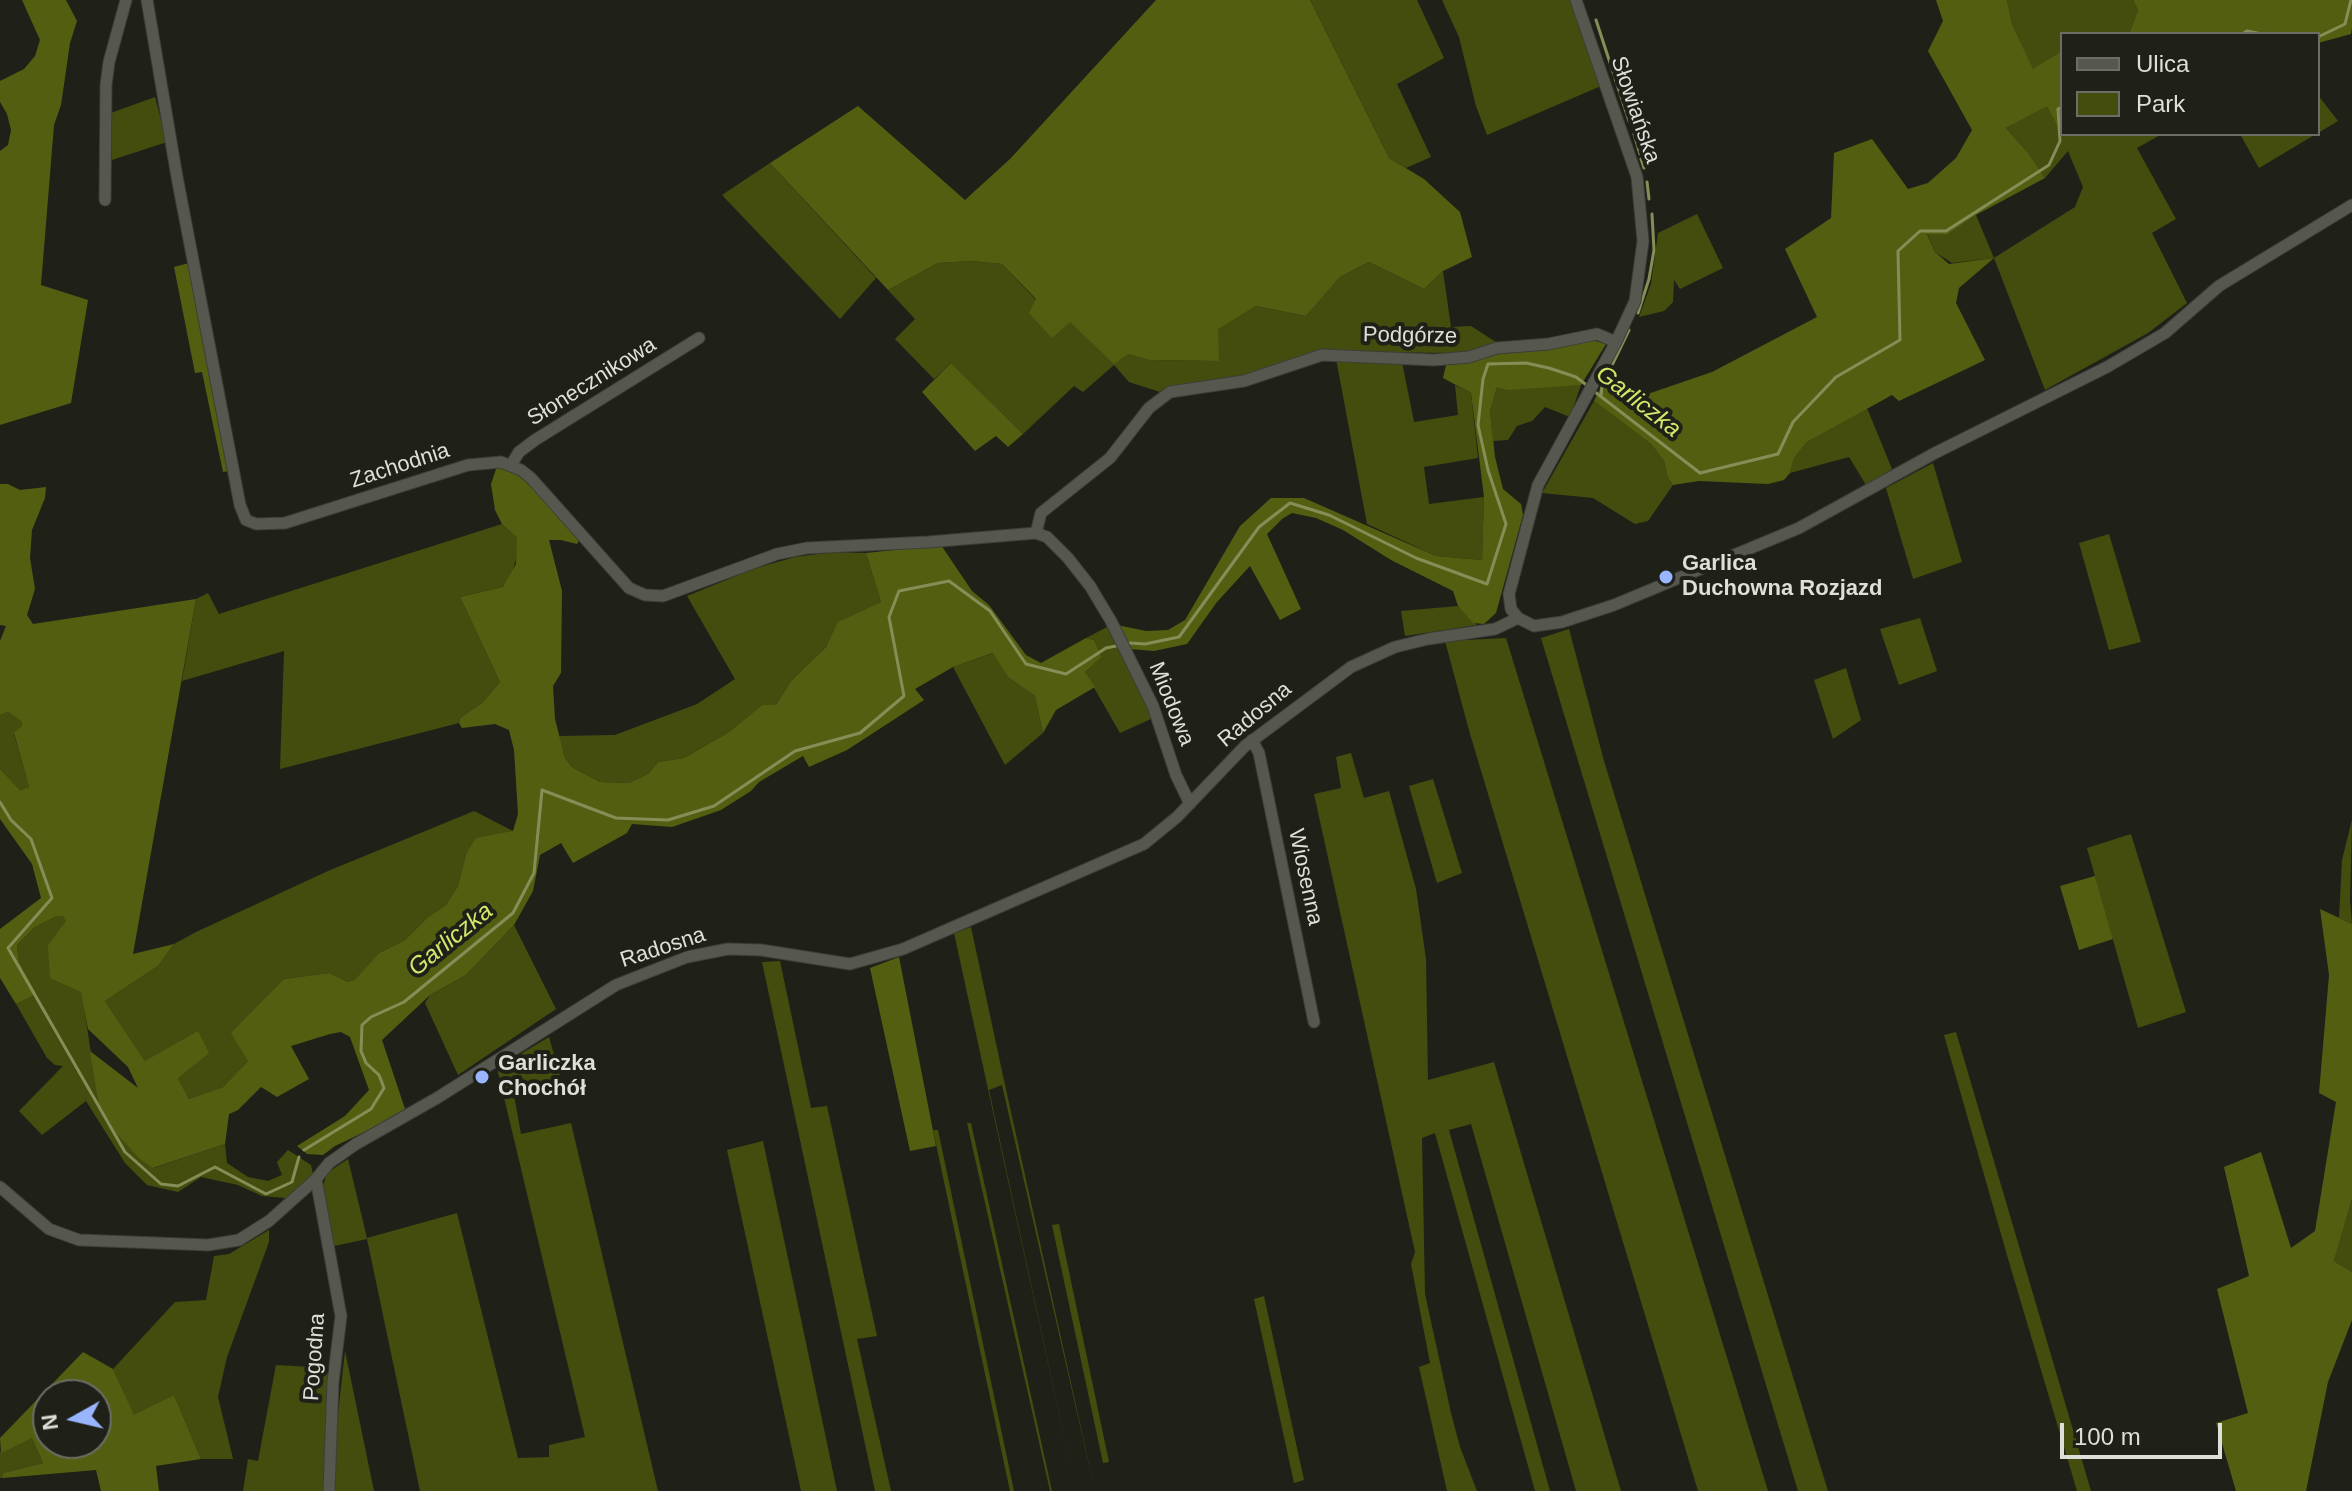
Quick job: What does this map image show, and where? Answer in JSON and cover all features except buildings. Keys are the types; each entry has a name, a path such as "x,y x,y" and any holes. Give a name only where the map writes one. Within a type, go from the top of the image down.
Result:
{"street":[{"path":"105,200 106,85 126,0"},
{"name":"Zachodnia","path":"147,0 177,177 240,505 246,520 256,524 285,523 468,465 487,462 511,465"},
{"name":"Słowiańska","path":"1518,618 1511,609 1509,594 1538,485 1635,301 1643,241 1637,177 1576,0"},
{"path":"1518,618 1525,623 1542,626 1575,618 1705,569 1799,528 1935,453 2107,367 2165,333 2219,286 2352,205"},
{"name":"Podgórze","path":"1036,533 1041,513 1110,458 1156,400 1170,392 1244,381 1322,355 1434,360 1469,357 1497,348 1548,344 1597,334 1616,342"},
{"name":"Słonecznikowa","path":"511,465 519,452 535,440 699,338"},
{"path":"511,465 531,478 629,588 645,595 663,596 777,554 807,548 1036,533"},
{"name":"Miodowa","path":"1036,533 1047,537 1068,558 1111,621 1153,706 1176,775 1190,804"},
{"name":"Radosna","path":"0,1187 49,1229 79,1240 208,1245 230,1243 252,1234 316,1179 329,1163 356,1144 437,1098 616,985 687,957 728,949 761,950 850,964 903,949 1131,851 1155,837 1252,740 1345,670 1395,647 1495,629 1518,618"},
{"name":"Wiosenna","path":"1252,740 1259,753 1314,1022"},
{"name":"Pogodna","path":"316,1179 341,1316 331,1410 329,1491"}],"green space":[{"path":"22,0 66,0 77,21 70,43 61,105 54,125 41,285 88,300 71,403 0,425 0,151 8,145 11,130 0,102 0,81 24,69 35,56 40,40"},
{"path":"1156,0 1310,0 1389,158 1424,179 1460,212 1472,257 1443,271 1424,289 1369,262 1340,277 1306,316 1256,306 1218,329 1219,361 1149,360 1128,354 1114,364 1070,322 1052,338 1029,313 1036,299 1002,264 971,261 938,263 888,290 770,163 858,106 965,200 1010,159"},
{"path":"1310,0 1417,0 1444,58 1397,84 1431,157 1406,168 1389,158"},
{"path":"1442,0 1570,0 1601,86 1487,135 1476,106 1459,37"},
{"path":"1936,0 2007,0 2012,24 2033,69 2060,52 2060,124 2057,125 2047,106 2006,128 2045,178 1976,215 1947,235 1927,234 1935,252 1949,264 1994,258 1959,288 1956,303 1985,360 1899,401 1892,395 1807,442 1794,458 1790,473 1784,480 1768,484 1699,481 1673,485 1664,461 1651,444 1594,401 1604,381 1636,398 1712,372 1817,317 1785,249 1831,218 1834,153 1872,139 1908,189 1928,183 1956,158 1972,130 1928,51 1943,21"},
{"path":"2007,0 2133,0 2138,10 2130,32 2060,32 2060,52 2033,70 2012,24"},
{"path":"2133,0 2352,0 2352,27 2351,34 2320,42 2320,32 2130,32 2138,10"},
{"path":"155,97 167,142 109,161 108,114"},
{"path":"2320,98 2338,121 2320,132"},
{"path":"2047,105 2057,124 2060,123 2060,136 2158,136 2137,148 2176,219 2152,233 2187,303 2148,333 2045,390 1994,258 2075,207 2083,187 2068,151 2045,178 2006,128"},
{"path":"2241,136 2313,136 2259,168"},
{"path":"770,163 876,278 840,319 722,195"},
{"path":"1697,214 1723,268 1680,289 1674,280 1673,302 1664,311 1639,317 1651,284 1658,233"},
{"path":"1976,215 1994,258 1952,263 1935,252 1927,233 1947,235"},
{"path":"971,261 1002,264 1036,300 1128,354 1149,360 1218,361 1218,328 1256,306 1306,316 1340,277 1369,262 1424,289 1443,271 1451,327 1471,326 1499,344 1468,353 1327,352 1242,380 1168,388 1160,392 1129,382 1114,365 1083,392 1074,386 1023,434 951,363 934,379 895,339 915,319 888,290 938,263"},
{"path":"189,263 229,471 223,472 202,372 195,373 174,267"},
{"path":"1588,339 1606,344 1581,385 1508,390 1497,387 1490,411 1495,457 1503,489 1521,504 1523,515 1496,613 1484,624 1473,623 1458,606 1453,591 1391,560 1343,530 1316,518 1292,513 1267,534 1301,609 1280,620 1250,566 1217,602 1187,644 1154,651 1130,649 1117,625 1146,631 1168,630 1185,620 1240,526 1271,498 1304,498 1436,556 1482,560 1484,497 1471,393 1443,378 1446,365"},
{"path":"1336,359 1402,362 1414,422 1458,415 1455,385 1471,393 1478,458 1424,467 1429,504 1484,497 1482,560 1436,556 1367,524"},
{"path":"951,363 1023,434 1008,447 996,436 975,451 922,392"},
{"path":"1581,385 1570,417 1545,407 1532,421 1517,426 1508,440 1493,441 1490,411 1497,387"},
{"path":"1594,401 1651,444 1664,461 1673,485 1648,521 1635,524 1593,498 1542,493"},
{"path":"1867,408 1892,469 1866,485 1849,457 1790,473 1794,458 1807,442"},
{"path":"1933,463 1962,562 1913,579 1886,488"},
{"path":"497,466 516,474 537,491 580,539 577,544 549,540 562,591 561,673 553,686 555,719 565,758 572,767 600,782 629,783 648,774 658,762 684,758 729,732 762,705 776,705 791,681 826,647 838,622 881,602 866,553 941,545 972,591 989,605 1026,655 1041,663 1086,638 1094,640 1102,657 1085,672 1095,687 1056,710 1043,733 1035,696 1008,677 993,653 953,667 915,689 924,700 847,750 809,767 803,756 759,782 751,791 721,810 672,827 632,824 627,833 573,863 561,843 540,855 533,891 514,925 466,975 430,995 382,1040 405,1109 323,1155 307,1154 297,1146 345,1116 369,1090 350,1037 341,1032 330,1034 291,1046 309,1079 277,1097 261,1087 238,1110 229,1114 225,1144 153,1168 117,1134 98,1102 90,1051 138,1088 128,1067 88,1029 81,992 50,978 48,945 66,921 63,916 35,927 17,945 19,962 37,994 16,1004 0,978 0,929 41,898 32,864 0,819 0,769 20,790 29,787 14,733 22,726 21,721 8,712 0,715 0,641 6,626 0,625 0,484 20,490 46,487 45,498 32,530 30,558 35,589 27,615 33,624 196,599 133,954 174,944 158,966 105,1001 145,1061 198,1031 209,1053 178,1078 189,1099 223,1087 248,1061 231,1033 284,979 329,973 348,982 354,981 379,953 405,940 428,917 446,905 458,886 466,854 476,838 513,831 518,814 514,750 509,730 495,724 462,728 459,723 460,718 482,703 500,682 460,597 503,587 516,564 517,538 502,524 495,510 491,484"},
{"path":"502,524 517,538 518,553 512,573 503,587 460,597 500,682 482,703 460,718 459,723 280,769 284,651 182,681 196,599 208,593 219,614"},
{"path":"2109,534 2141,642 2109,650 2079,543"},
{"path":"833,552 866,553 881,602 839,622 826,647 791,681 776,705 762,705 729,732 684,758 658,762 648,774 629,783 600,782 572,767 565,758 559,736 615,735 697,704 735,679 687,596 753,569 795,557"},
{"path":"1458,606 1477,625 1405,636 1401,611"},
{"path":"1920,618 1937,671 1899,685 1880,629"},
{"path":"1107,627 1153,718 1120,733 1085,672 1102,657 1094,640 1086,638"},
{"path":"1569,629 1604,761 1828,1491 1798,1491 1541,638"},
{"path":"1506,638 1768,1491 1698,1491 1470,734 1445,641"},
{"path":"994,653 1008,677 1035,696 1043,733 1005,765 953,667"},
{"path":"1846,668 1861,720 1833,739 1814,680"},
{"path":"8,712 21,721 22,726 14,734 29,787 20,790 0,769 0,715"},
{"path":"1351,753 1364,798 1389,791 1416,889 1426,959 1428,1080 1494,1062 1621,1491 1576,1491 1471,1124 1449,1130 1550,1491 1535,1491 1435,1133 1422,1138 1425,1294 1451,1413 1477,1491 1447,1491 1419,1367 1430,1363 1411,1264 1415,1252 1314,794 1341,788 1336,757"},
{"path":"1433,779 1462,873 1437,883 1409,786"},
{"path":"474,811 513,831 466,854 458,886 446,905 428,917 405,940 379,953 354,982 329,973 284,979 268,996 248,1061 223,1087 189,1099 178,1078 145,1061 105,1001 158,966 174,944 196,932 328,871"},
{"path":"2352,820 2352,924 2339,918 2342,860"},
{"path":"2131,834 2186,1012 2138,1028 2087,848"},
{"path":"2095,876 2113,939 2079,950 2060,886"},
{"path":"2320,909 2352,924 2352,1199 2334,1261 2352,1272 2352,1320 2328,1382 2306,1491 2236,1491 2216,1423 2248,1413 2217,1289 2249,1276 2224,1167 2261,1152 2291,1248 2315,1231 2336,1102 2319,1093 2329,975"},
{"path":"63,916 66,920 82,992 98,1102 154,1168 225,1144 227,1163 248,1177 268,1181 282,1175 277,1162 288,1150 311,1165 313,1174 286,1198 262,1196 238,1185 201,1177 178,1192 147,1185 125,1163 86,1101 42,1135 19,1111 63,1066 55,1065 47,1058 16,1004 37,994 19,962 17,945 35,927"},
{"path":"514,925 556,1009 458,1075 425,1003 430,995 466,975"},
{"path":"971,927 1095,1491 1002,1085 989,1090 1076,1491 954,933"},
{"path":"899,957 936,1146 910,1151 870,968"},
{"path":"780,961 811,1108 827,1106 877,1336 857,1339 891,1491 875,1491 762,962"},
{"path":"1956,1032 2091,1491 2077,1491 2009,1262 1944,1035"},
{"path":"549,1037 562,1083 514,1095 521,1134 571,1123 658,1491 420,1491 367,1239 334,1246 323,1186 327,1173 348,1159 367,1238 457,1213 518,1458 549,1457 549,1445 585,1437 497,1068"},
{"path":"967,1123 971,1123 1052,1491 1050,1491"},
{"path":"933,1130 938,1130 1014,1491 1010,1491"},
{"path":"763,1141 837,1491 801,1491 727,1150"},
{"path":"2352,1199 2352,1272 2334,1261"},
{"path":"1059,1224 1109,1462 1103,1463 1052,1225"},
{"path":"269,1230 269,1242 227,1357 218,1397 233,1459 201,1459 174,1395 134,1416 113,1369 175,1302 206,1300 214,1256 229,1254"},
{"path":"1264,1296 1304,1480 1294,1483 1254,1299"},
{"path":"345,1351 374,1491 334,1491 334,1450"},
{"path":"83,1352 113,1369 134,1415 174,1395 201,1459 156,1466 159,1491 101,1491 96,1470 3,1478 3,1473 43,1463 41,1459 112,1459 112,1379 57,1379"},
{"path":"276,1365 330,1368 323,1491 243,1491 248,1459 258,1461"},
{"path":"32,1405 32,1438 1,1453 0,1438"},
{"path":"32,1438 32,1459 41,1459 43,1463 3,1473 3,1478 0,1478 0,1452"}],"waterway":[{"name":"Garliczka","path":"2320,36 2345,24 2351,0"},
{"path":"1596,20 1629,121"},
{"name":"Garliczka","path":"2245,32 2252,32"},
{"name":"Garliczka","path":"1595,392 1700,473 1778,454 1793,422 1836,377 1900,340 1898,251 1920,231 1946,231 2049,165 2060,141 2060,108"},
{"path":"1634,134 1640,154"},
{"path":"1641,159 1644,168"},
{"path":"1647,182 1649,199"},
{"path":"1638,313 1654,250 1652,214"},
{"path":"1601,396 1602,386 1629,330"},
{"name":"Garliczka","path":"1130,643 1145,644 1179,637 1259,527 1290,503 1329,515 1416,558 1487,584 1506,524 1488,470 1478,425 1483,379 1488,364 1526,363 1549,368 1576,377 1589,387"},
{"name":"Garliczka","path":"304,1150 371,1109 384,1088 379,1075 366,1063 361,1051 362,1025 371,1017 404,1002 513,913 534,873 542,790 616,818 668,820 714,806 795,751 860,733 904,696 889,617 899,591 949,581 990,611 1026,664 1066,674 1106,648 1116,646"},
{"name":"Garliczka","path":"0,802 11,820 31,839 52,898 8,948 125,1152 161,1184 178,1186 215,1167 266,1194 292,1182 299,1157"}],"place":[{"name":"Garlica Duchowna Rozjazd","path":"1666,577"},
{"name":"Garliczka Chochół","path":"482,1077"}]}
